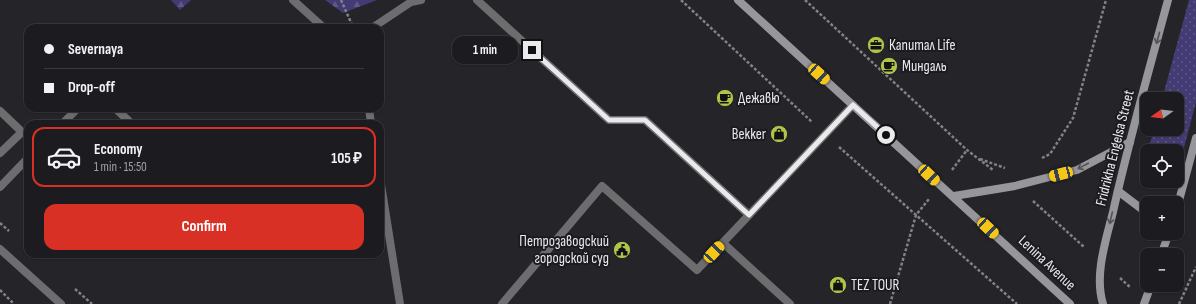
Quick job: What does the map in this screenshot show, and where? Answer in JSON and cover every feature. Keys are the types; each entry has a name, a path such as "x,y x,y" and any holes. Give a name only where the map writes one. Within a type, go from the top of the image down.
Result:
{"main road":[{"name":"Lenina Avenue","path":"738,0 954,196 1070,304"},
{"name":"Fridrikha Engelsa Street","path":"1103,304 1101,297 1101,263 1130,142 1168,0"},
{"path":"1180,196 1196,138"},
{"path":"954,196 1015,186 1077,170 1130,142"},
{"path":"1118,191 1140,208"},
{"path":"1145,302 1149,292"}],"street":[{"path":"293,0 320,24"},
{"path":"378,24 411,2 421,0"},
{"path":"477,0 609,120 645,120 749,215"},
{"path":"502,304 602,186 697,270 853,105"},
{"path":"0,111 22,132 0,153"},
{"path":"66,120 74,112"},
{"path":"119,112 128,120"},
{"path":"0,187 24,162"},
{"path":"384,203 400,304"},
{"path":"723,243 790,304"},
{"path":"0,248 61,304"}],"path":[{"path":"341,0 351,24"},
{"path":"681,0 826,135 1018,304"},
{"path":"805,0 976,157 1015,186 1145,302"},
{"path":"1038,160 1050,154 1073,118 1106,0"},
{"path":"976,157 1008,169"},
{"path":"890,304 916,215"},
{"path":"1179,304 1196,268"},
{"path":"0,290 14,304"}],"green space":[{"path":"171,0 191,0 180,10"},
{"path":"325,0 377,0 343,13"},
{"path":"1189,0 1196,0 1196,102 1184,147 1184,144 1150,144 1152,136 1184,136 1184,92 1164,92"}],"place":[{"name":"Капитал Life","path":"876,45"},
{"name":"Миндаль","path":"889,66"},
{"name":"Дежавю","path":"725,98"},
{"name":"Bekker","path":"779,134"},
{"name":"Петрозаводский городской суд","path":"622,250"},
{"name":"TEZ TOUR","path":"838,285"}],"route":[{"path":"532,50 609,120 645,120 749,215 853,105 886,135"}]}
